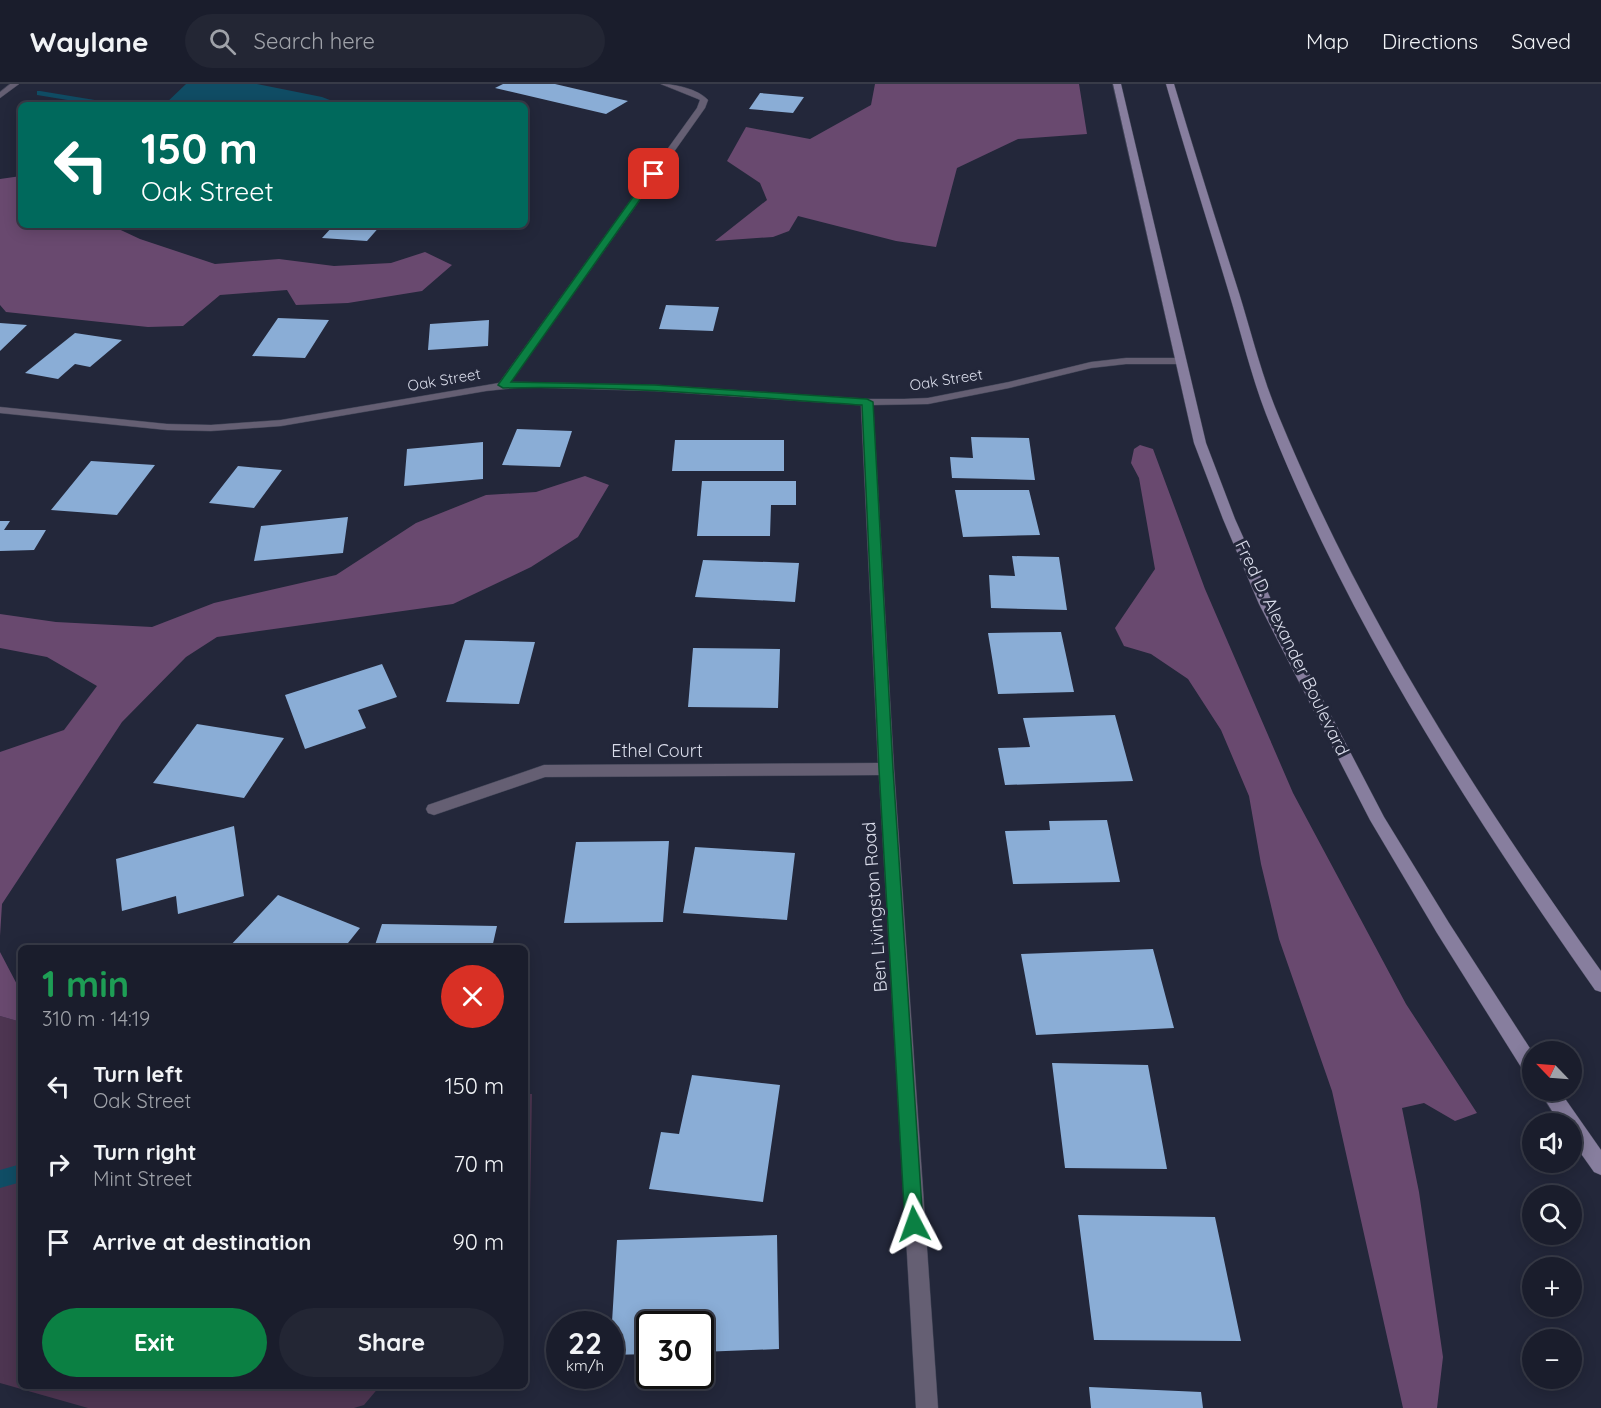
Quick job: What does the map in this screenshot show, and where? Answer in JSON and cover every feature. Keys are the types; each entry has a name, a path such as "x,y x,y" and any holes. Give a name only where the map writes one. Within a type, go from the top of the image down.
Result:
{"main road":[{"name":"Fred D. Alexander Boulevard","path":"1117,84 1200,443 1229,519 1266,604 1378,820 1522,1052"},
{"path":"1170,84 1254,365 1277,428 1319,520 1425,720 1493,827 1601,985"},
{"path":"1582,1138 1601,1166"}],"street":[{"path":"0,96 15,84"},
{"path":"503,385 701,108 704,100 701,97 665,84"},
{"name":"Oak Street","path":"0,410 167,427 211,428 281,423 503,385 544,384 655,388 867,402 928,401 1009,385 1091,365 1126,361 1179,360"},
{"name":"Ben Livingston Road","path":"867,402 886,769 927,1408"},
{"name":"Ethel Court","path":"434,809 544,771 886,769"}],"shaded area":[{"path":"875,84 1079,84 1087,134 1018,139 957,168 936,247 896,241 798,216 789,231 773,237 715,241 767,200 760,183 727,161 746,127 810,139 871,105"},
{"path":"18,176 18,228 116,228 140,239 215,264 279,259 334,266 391,263 425,252 452,265 422,291 348,303 296,305 287,290 220,295 183,326 148,327 6,312 0,305 0,179"},
{"path":"1140,445 1153,449 1205,589 1293,793 1406,1004 1477,1113 1455,1121 1424,1103 1402,1108 1419,1192 1443,1357 1437,1408 1403,1408 1332,1091 1279,939 1261,864 1249,796 1221,730 1188,679 1151,654 1124,646 1115,628 1155,569 1139,478 1131,463 1134,449"},
{"path":"585,476 609,485 578,537 531,567 453,604 217,637 186,657 122,722 2,904 0,936 0,752 64,730 97,686 47,657 0,648 0,614 56,622 152,627 214,603 336,575 416,523 486,495 536,492"},
{"path":"0,952 18,986 18,1021 0,1016"},
{"path":"0,1016 18,1021 18,1388 0,1383"},
{"path":"528,1094 532,1094 530,1212 528,1214"},
{"path":"21,1389 377,1389 364,1405 354,1408 88,1408"}],"water":[{"path":"186,84 257,84 322,97 335,102 167,102"}],"building":[{"path":"503,84 555,84 628,101 606,114 495,88"},
{"path":"760,93 804,97 793,113 749,109"},
{"path":"331,228 378,228 367,241 322,238"},
{"path":"666,305 719,307 713,331 659,329"},
{"path":"278,318 329,320 305,358 252,356"},
{"path":"489,320 488,346 428,350 430,324"},
{"path":"0,323 27,325 0,351"},
{"path":"75,333 122,340 90,367 75,364 58,379 25,373"},
{"path":"517,429 572,431 560,467 502,465"},
{"path":"971,437 1029,438 1035,480 952,478 950,457 973,458"},
{"path":"675,440 784,440 784,471 672,471"},
{"path":"483,442 483,479 404,486 407,449"},
{"path":"91,461 155,465 117,515 51,510"},
{"path":"238,466 282,470 254,508 209,503"},
{"path":"702,481 796,481 796,505 771,505 770,536 697,536"},
{"path":"955,490 1029,490 1040,535 963,537"},
{"path":"348,517 343,553 254,561 261,526"},
{"path":"0,521 10,521 4,530 46,530 34,550 0,551"},
{"path":"1012,556 1059,557 1067,610 991,608 989,575 1015,576"},
{"path":"703,560 799,563 795,602 695,597"},
{"path":"1061,632 1074,692 998,694 988,633"},
{"path":"465,640 535,642 519,704 446,702"},
{"path":"693,648 780,649 778,708 688,707"},
{"path":"382,664 397,697 358,710 366,728 305,749 285,695"},
{"path":"1115,715 1133,781 1005,785 998,748 1030,747 1023,718"},
{"path":"197,724 284,738 244,798 153,783"},
{"path":"1107,820 1120,882 1013,884 1005,831 1050,830 1049,821"},
{"path":"234,826 244,896 178,914 176,896 122,911 116,859"},
{"path":"669,841 663,922 564,923 576,842"},
{"path":"695,847 795,853 787,920 683,913"},
{"path":"278,895 360,928 346,945 231,945"},
{"path":"382,924 497,926 493,945 375,945"},
{"path":"1153,949 1174,1028 1036,1035 1021,954"},
{"path":"1052,1063 1148,1065 1167,1169 1065,1168"},
{"path":"692,1075 780,1085 763,1202 649,1189 661,1132 679,1134"},
{"path":"1078,1215 1215,1217 1241,1341 1094,1340"},
{"path":"777,1235 779,1349 714,1351 714,1311 636,1311 636,1354 624,1355 624,1311 613,1311 617,1240"},
{"path":"1089,1387 1201,1392 1203,1408 1091,1408"}],"waterway":[{"path":"40,93 95,102"},
{"path":"0,1179 18,1174"}],"route":[{"path":"654,174 503,385 544,384 655,388 867,402 886,769 914,1224"}]}
